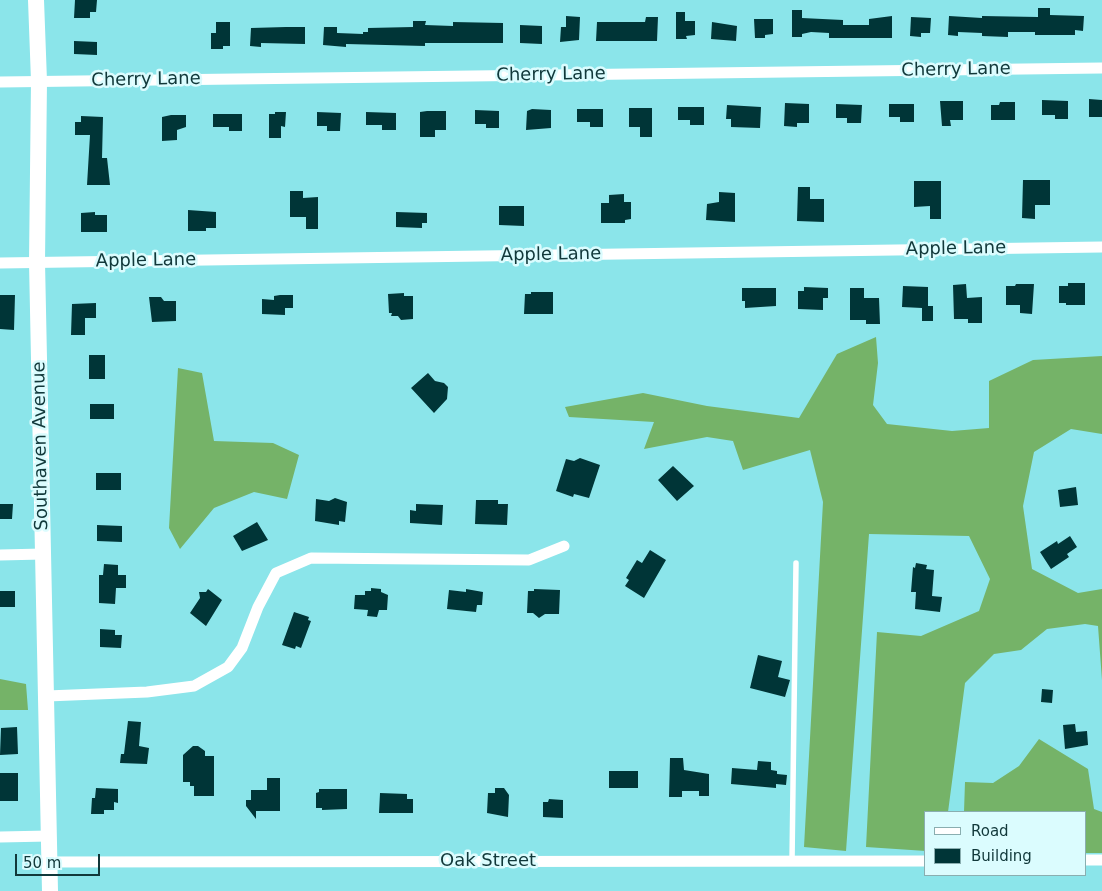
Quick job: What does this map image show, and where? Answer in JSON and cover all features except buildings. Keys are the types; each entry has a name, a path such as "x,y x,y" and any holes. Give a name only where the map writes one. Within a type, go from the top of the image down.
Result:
{"street":[{"name":"Southaven Avenue","path":"36,0 38,81 37,262 50,891"},
{"name":"Cherry Lane","path":"0,82 1102,68"},
{"name":"Apple Lane","path":"0,263 1102,247"},
{"path":"47,696 147,692 194,686 228,668 242,648 258,607 276,573 311,558 529,560 564,546"},
{"path":"0,555 43,554"},
{"path":"0,837 49,836"},
{"name":"Oak Street","path":"50,862 924,860"},
{"path":"1087,860 1102,860"}],"lane":[{"path":"792,861 796,563"}],"green space":[{"path":"876,337 878,363 873,405 887,424 952,431 989,428 989,381 1033,360 1102,356 1102,434 1071,429 1034,452 1023,506 1032,569 1078,593 1102,589 1102,680 1098,626 1085,624 1047,629 1021,650 994,654 965,683 948,811 924,811 924,851 866,847 877,632 921,636 979,611 990,579 969,536 869,534 846,851 804,847 823,502 810,450 743,470 733,441 707,437 644,449 654,422 569,417 565,407 643,393 707,406 799,418 837,354"},
{"path":"178,368 202,373 214,441 273,443 299,455 287,499 254,492 214,508 180,549 169,528"},
{"path":"0,679 26,684 28,710 0,710"},
{"path":"1039,739 1088,769 1094,809 1102,812 1102,853 1087,853 1087,811 964,811 965,782 993,783 1019,766"}]}
